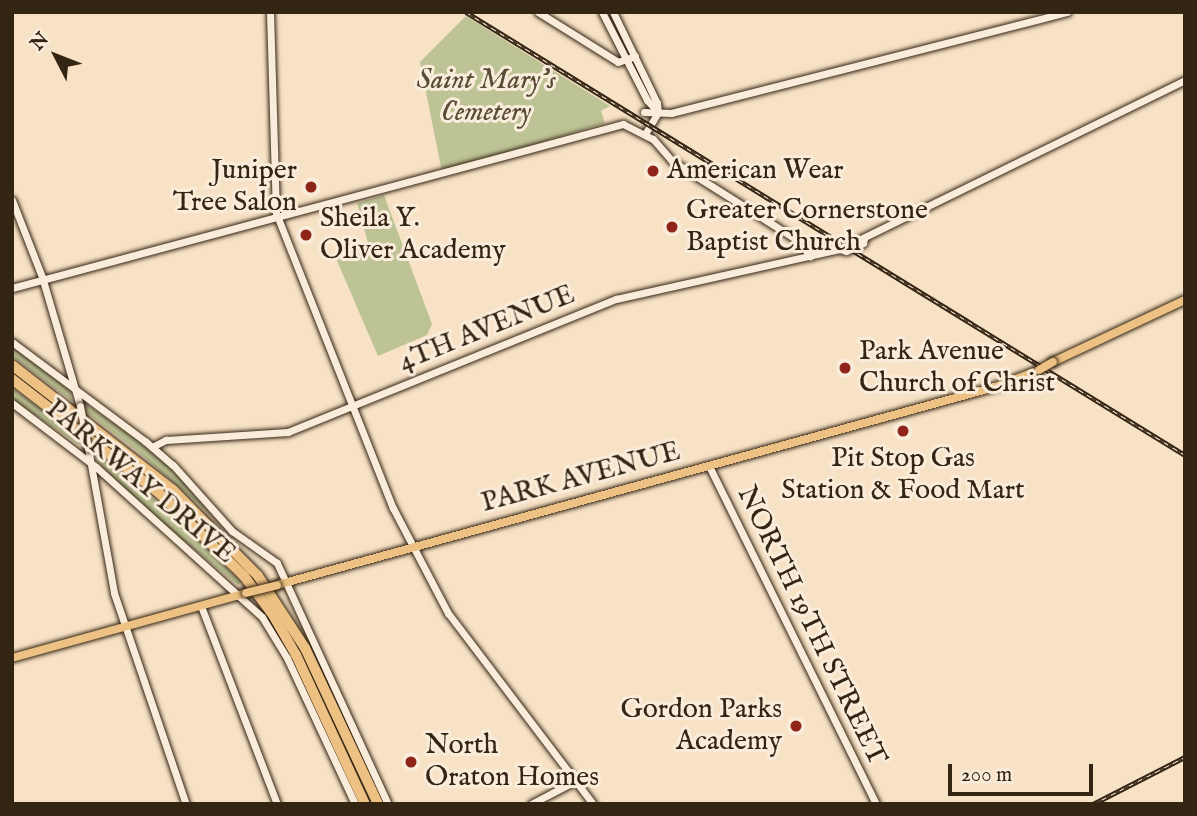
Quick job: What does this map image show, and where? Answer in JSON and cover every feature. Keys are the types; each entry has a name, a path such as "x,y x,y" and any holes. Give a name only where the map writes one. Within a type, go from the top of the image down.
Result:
{"highway":[{"path":"12,365 160,478 211,525 258,576 305,648 378,804"},
{"path":"12,380 146,482 244,576 269,609 292,648 365,804"}],"main road":[{"name":"PARK AVENUE","path":"1151,314 1185,294"},
{"name":"PARK AVENUE","path":"12,658 1000,386 1185,300"}],"street":[{"path":"270,12 275,206 393,508 448,613 593,804"},
{"path":"538,12 618,62 631,58"},
{"path":"602,12 657,103 658,112 645,134"},
{"path":"613,12 647,100 658,112"},
{"path":"644,112 683,110 1067,12"},
{"name":"4TH AVENUE","path":"152,447 166,440 280,434 616,299 841,249 1185,80"},
{"path":"634,128 644,112 647,100"},
{"path":"12,288 43,282 620,125 645,134 658,143 672,161 799,241 810,256"},
{"path":"12,200 43,282 76,389 92,463 113,587 186,804"},
{"name":"PARKWAY DRIVE","path":"12,342 152,447 232,531 267,554 281,569 282,584"},
{"name":"PARKWAY DRIVE","path":"12,403 92,463 243,594 279,642 355,804"},
{"name":"NORTH 19TH STREET","path":"709,466 876,804"},
{"path":"282,584 388,804"},
{"path":"201,606 277,804"},
{"path":"531,804 575,781"}],"green space":[{"name":"Saint Mary's Cemetery","path":"466,16 610,106 601,111 605,123 442,172 420,62"},
{"path":"384,195 432,324 427,335 378,356 335,256 368,243 357,203"},
{"path":"12,345 69,387 72,401 12,356"},
{"path":"12,388 79,437 79,445 12,399"},
{"path":"87,405 143,443 176,473 212,516 136,450 86,412"},
{"path":"95,453 173,514 241,582 238,585 138,503 97,461"}],"railway":[{"path":"466,12 1185,455"},
{"path":"1093,804 1185,757"}],"place":[{"name":"American Wear","path":"653,171"},
{"name":"Juniper Tree Salon","path":"311,187"},
{"name":"Greater Cornerstone Baptist Church","path":"672,227"},
{"name":"Sheila Y. Oliver Academy","path":"306,235"},
{"name":"Park Avenue Church of Christ","path":"845,368"},
{"name":"Pit Stop Gas Station & Food Mart","path":"903,431"},
{"name":"Gordon Parks Academy","path":"796,726"},
{"name":"North Oraton Homes","path":"411,762"}]}
